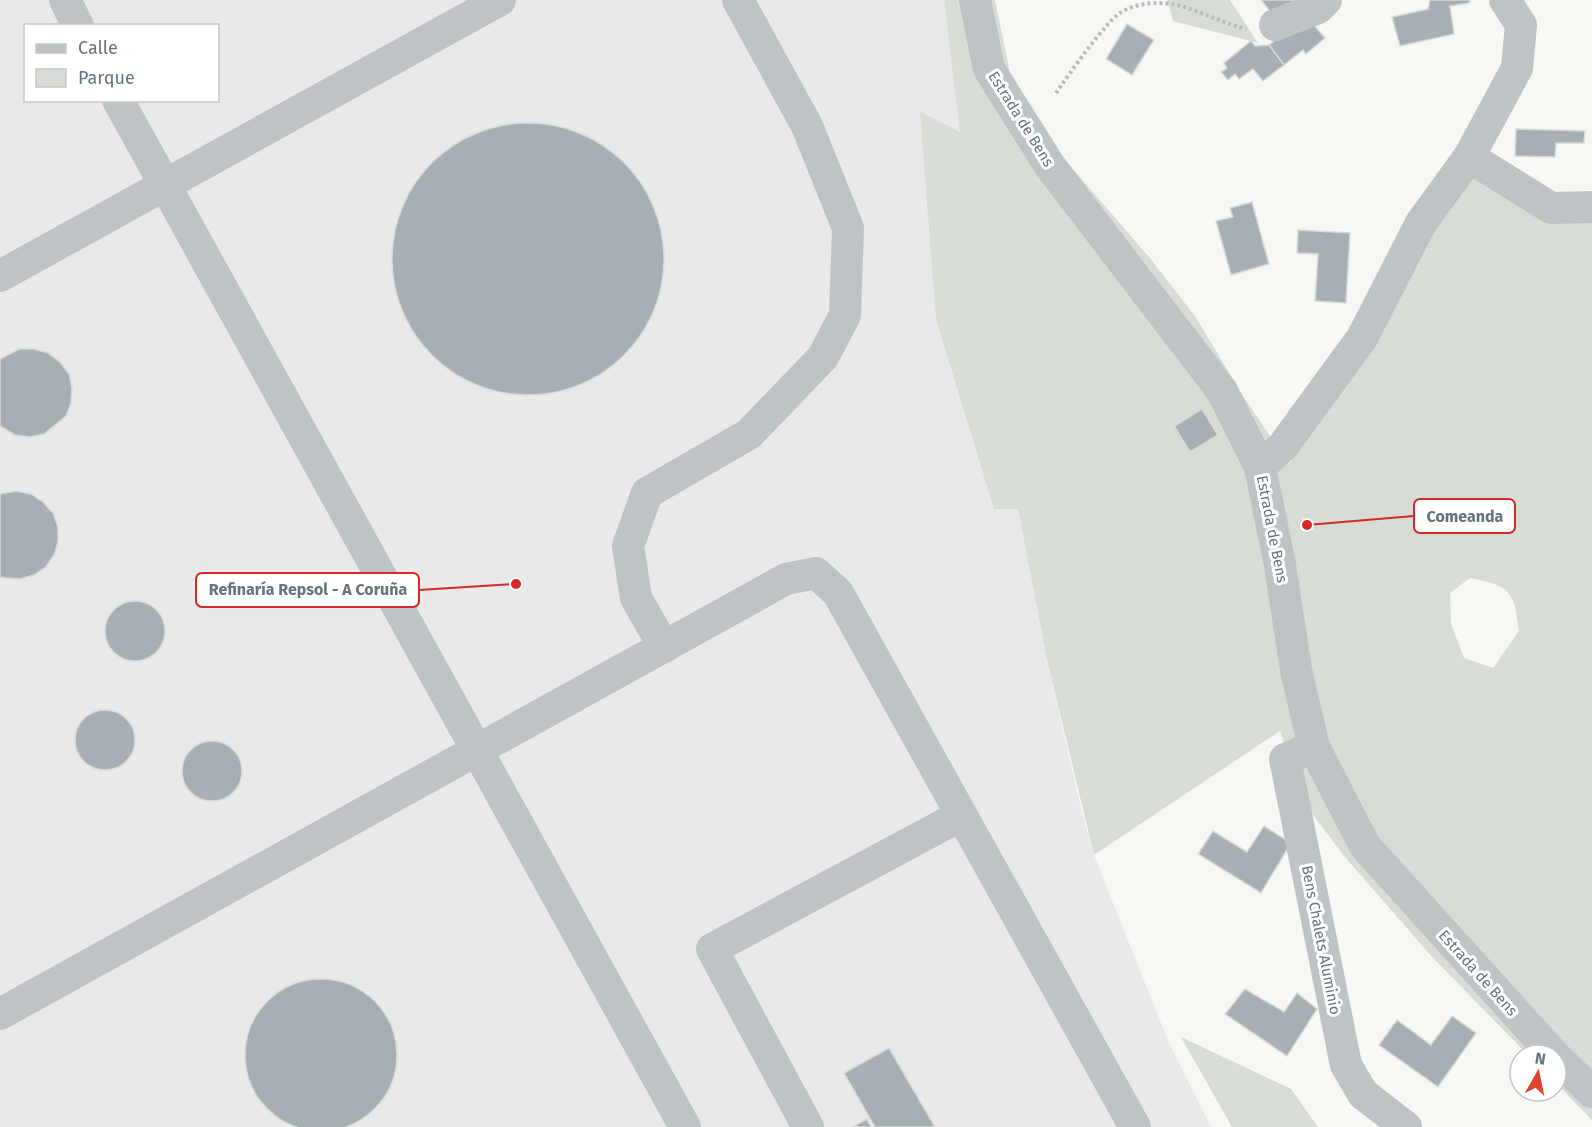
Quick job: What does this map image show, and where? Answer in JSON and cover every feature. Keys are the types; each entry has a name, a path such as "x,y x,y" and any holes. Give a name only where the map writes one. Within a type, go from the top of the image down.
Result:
{"street":[{"path":"65,0 77,24"},
{"path":"0,276 164,188 500,0"},
{"path":"664,647 636,598 628,546 647,493 749,434 823,357 845,315 848,228 807,126 738,0"},
{"name":"Estrada de Bens","path":"975,0 989,69 1050,166 1222,391 1260,467 1280,565 1296,670 1314,747 1365,846 1543,1043"},
{"path":"1275,25 1318,8 1326,0"},
{"path":"1260,467 1283,446 1362,338 1421,223 1469,157 1517,68 1521,25 1505,0"},
{"path":"119,102 164,188 685,1127"},
{"path":"1469,157 1551,208 1592,207"},
{"path":"0,1014 786,579 816,573 838,593 1135,1127"},
{"name":"Bens Chalets Aluminio","path":"1314,747 1285,759 1346,1065 1363,1094 1406,1127"},
{"path":"808,1127 712,949 960,816"},
{"name":"Estrada de Bens","path":"1568,1069 1592,1092"}],"path":[{"path":"1056,93 1082,57 1121,11 1149,3 1180,6 1216,21 1257,32 1275,25"}],"shaded area":[{"path":"0,0 944,0 961,130 1018,509 1047,660 1082,813 1094,855 1169,1043 1211,1127 0,1127"}],"green space":[{"path":"944,0 995,0 1010,73 1053,146 1149,257 1195,316 1243,396 1289,464 1370,345 1438,222 1477,173 1592,213 1592,1120 1568,1095 1568,1043 1516,1043 1433,958 1344,856 1302,800 1280,731 1094,855 1047,660 1018,509 994,509 936,319 920,112 960,132","holes":["1470,578 1494,584 1508,592 1512,599 1519,631 1493,668 1464,658 1451,624 1450,593"]},
{"path":"1167,0 1230,0 1258,43 1173,21"},
{"path":"1181,1037 1291,1089 1318,1127 1232,1127"}],"building":[{"path":"1261,0 1292,0 1295,4 1277,20"},
{"path":"1430,0 1470,0 1469,3 1450,6 1454,34 1400,46 1392,17 1428,9"},
{"path":"1305,15 1325,38 1306,54 1303,50 1284,65 1269,45"},
{"path":"1127,24 1154,40 1132,75 1106,59"},
{"path":"1251,41 1255,46 1269,45 1284,65 1263,81 1253,69 1239,79 1235,74 1228,80 1221,72 1227,68 1224,63"},
{"path":"515,123 541,123 568,128 592,139 615,154 633,172 648,195 659,219 664,259 662,286 654,311 633,346 615,364 592,379 568,390 541,395 515,395 488,390 464,379 441,364 423,346 408,323 397,299 392,272 392,246 397,219 408,195 423,172 441,154 464,139 488,128"},
{"path":"1516,129 1585,131 1584,143 1556,143 1555,157 1515,156"},
{"path":"1252,202 1269,264 1231,275 1216,221 1233,217 1230,208"},
{"path":"1298,230 1350,233 1346,303 1315,301 1318,254 1297,253"},
{"path":"19,349 34,349 48,353 60,362 69,374 72,388 71,403 66,416 44,434 30,437 15,435 0,426 0,359"},
{"path":"1202,409 1218,435 1190,452 1174,426"},
{"path":"16,491 31,494 43,502 53,513 58,527 58,542 54,555 46,567 34,575 20,579 0,577 0,494"},
{"path":"135,601 152,606 160,614 165,631 160,648 152,656 135,661 118,656 110,648 105,631 110,614 118,606"},
{"path":"105,710 122,715 130,723 135,740 130,757 122,765 105,770 88,765 80,757 75,740 80,723 88,715"},
{"path":"212,741 229,746 237,754 242,771 237,788 229,796 212,801 195,796 187,788 182,771 187,754 195,746"},
{"path":"1264,826 1291,843 1261,893 1198,854 1213,831 1247,852"},
{"path":"321,979 336,981 363,992 375,1001 384,1013 395,1040 397,1055 395,1070 384,1097 375,1109 363,1118 340,1128 302,1128 279,1118 267,1109 258,1097 247,1070 245,1055 247,1040 258,1013 267,1001 279,992 306,981"},
{"path":"1245,989 1284,1012 1297,993 1317,1009 1287,1056 1225,1014"},
{"path":"1452,1016 1476,1033 1438,1087 1379,1045 1397,1020 1431,1045"},
{"path":"889,1048 935,1127 875,1127 844,1073"},
{"path":"867,1119 871,1127 852,1127"}],"place":[{"name":"Comeanda","path":"1307,525"},
{"name":"Refinaría Repsol - A Coruña","path":"516,584"}]}
